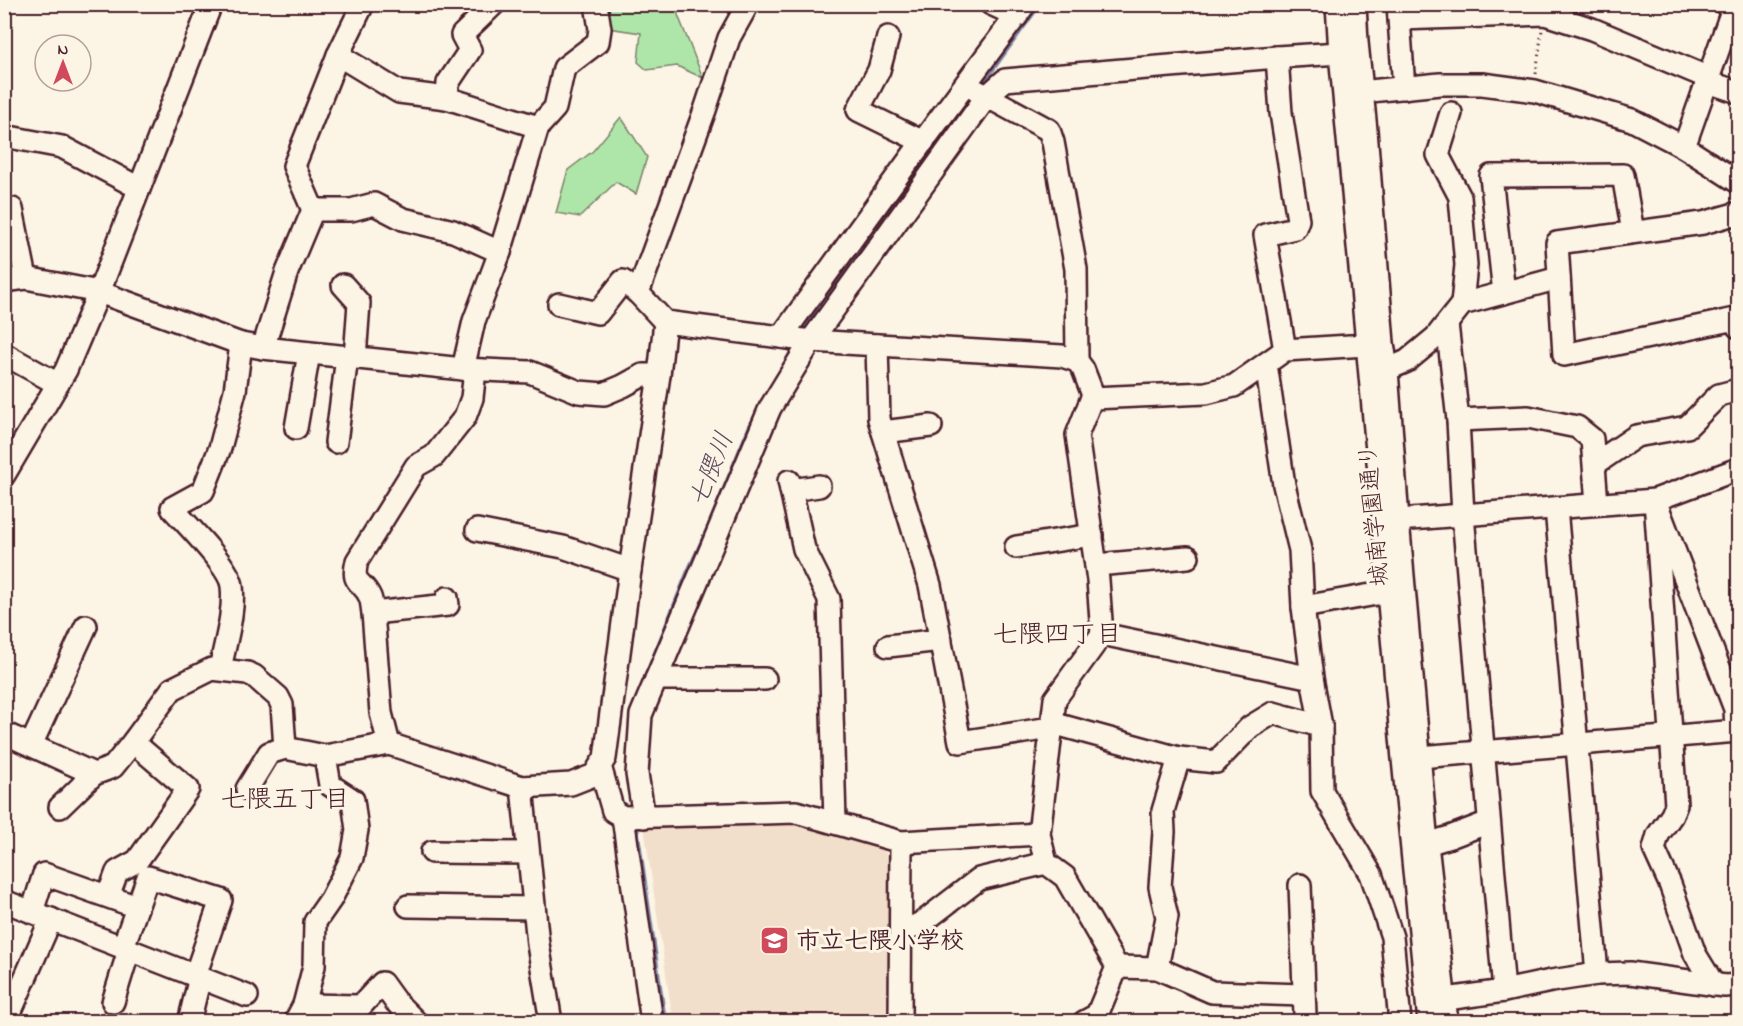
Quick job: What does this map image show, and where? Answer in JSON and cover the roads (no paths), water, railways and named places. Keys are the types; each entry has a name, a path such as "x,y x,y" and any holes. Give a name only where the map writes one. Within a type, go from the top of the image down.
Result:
{"street":[{"path":"4,475 66,370 212,4"},
{"path":"263,348 287,272 313,210 294,166 338,55 363,4"},
{"path":"447,98 448,83 470,50 462,35 494,4"},
{"path":"389,744 381,713 374,613 370,597 355,578 357,561 416,466 434,456 465,417 472,398 469,370 474,321 500,252 538,127 555,108 564,68 598,42 600,29 596,4"},
{"path":"638,293 729,38 748,4"},
{"path":"785,337 919,147 1021,10 991,4"},
{"name":"城南学園通り","path":"1337,4 1340,53 1353,93 1383,343 1378,374 1388,592 1411,758 1427,844 1448,1022"},
{"name":"城南学園通り","path":"1355,4 1357,42 1353,93 1366,345 1378,374 1398,520 1429,1022"},
{"path":"1684,147 1732,8"},
{"path":"1404,88 1399,12 1545,14 1592,29 1738,92"},
{"path":"888,37 879,70 858,110 919,147 938,166"},
{"path":"644,817 637,774 641,715 770,408 811,341 987,96 1005,80 1340,53"},
{"path":"338,55 399,92 447,98 538,127"},
{"path":"1277,57 1281,113 1298,220 1295,228 1265,235 1285,350"},
{"path":"966,84 1049,130 1076,269 1077,361"},
{"path":"1353,93 1440,84 1482,84 1535,91 1632,120 1684,147 1738,182"},
{"path":"1378,374 1407,361 1436,337 1462,304 1466,265 1460,197 1438,155 1451,113"},
{"path":"4,136 62,147 139,188"},
{"path":"1504,293 1491,176 1623,175 1633,232"},
{"path":"313,210 351,210 374,204 403,219 453,231 500,252"},
{"path":"4,208 12,209 26,278"},
{"path":"1738,213 1703,223 1557,243 1564,356 1736,319 1738,327"},
{"path":"4,281 26,278 99,292 241,344 263,348 469,370 530,372 579,392 604,394 643,375 659,375"},
{"path":"1462,304 1559,278"},
{"path":"559,303 598,313 623,281 638,293 665,322 811,341 1062,356 1077,361 1083,369 1093,395 1077,435 1096,565 1102,634 1055,699 1040,834 1046,863 1065,877 1117,967"},
{"path":"336,442 359,303 343,285"},
{"path":"247,789 269,753 285,748 325,756 389,744 522,788 571,784 594,775 605,758 665,322"},
{"path":"1447,324 1458,420 1463,515 1504,991"},
{"path":"220,669 232,606 232,583 223,566 172,508 203,491 220,448 235,391 241,344"},
{"path":"877,345 879,419 930,585 960,742 1052,726 1179,758 1216,762 1250,727 1273,713 1321,726"},
{"path":"1092,398 1206,393 1234,386 1285,350 1366,345"},
{"path":"296,428 309,353"},
{"path":"4,354 58,384"},
{"path":"1266,363 1284,485 1300,550 1303,607 1321,726 1322,791 1371,874 1392,937 1400,1022"},
{"path":"1595,464 1636,436 1687,427 1719,395 1738,390"},
{"path":"1458,420 1528,417 1577,426 1592,439 1597,504"},
{"path":"883,432 931,426"},
{"path":"1398,520 1655,500 1738,469"},
{"path":"819,486 790,486 804,549 829,599 835,823"},
{"path":"1411,758 1737,731 1735,709 1655,500"},
{"path":"1655,500 1676,805 1658,835 1654,849 1670,884 1695,954 1714,984"},
{"path":"1556,508 1597,974"},
{"path":"477,530 563,546 630,570"},
{"path":"1016,547 1092,535"},
{"path":"1096,565 1188,556"},
{"path":"1303,607 1388,592"},
{"path":"374,613 448,605 447,598"},
{"path":"31,745 86,626"},
{"path":"1102,634 1312,678"},
{"path":"888,646 941,640"},
{"path":"60,807 94,774 113,767 172,689 212,669 247,673 254,676 278,697 282,705 285,748"},
{"path":"656,679 765,679"},
{"path":"4,734 94,774"},
{"path":"108,896 117,872 137,861 188,789 134,742"},
{"path":"325,756 330,785 353,800 357,830 352,858 331,899 315,922 314,966 300,1013 362,1006 382,983 393,1011 416,1022"},
{"path":"1157,968 1167,917 1160,887 1164,832 1163,811 1179,758"},
{"path":"600,766 613,811 623,817 796,812 901,842 1040,834"},
{"path":"522,788 538,944 551,1022"},
{"path":"623,817 652,1022"},
{"path":"1427,844 1489,822"},
{"path":"900,1022 901,842"},
{"path":"432,852 528,853"},
{"path":"900,933 923,922 979,879 1046,863"},
{"path":"6,1022 41,915 44,874 137,907"},
{"path":"114,1002 137,907 147,877 221,900 198,977 189,1022"},
{"path":"1300,885 1305,1015 1303,1022"},
{"path":"4,901 247,996"},
{"path":"408,906 534,908"},
{"path":"1117,967 1157,968 1212,992 1304,995"},
{"path":"1098,1019 1117,967"},
{"path":"1446,999 1597,974 1630,973 1738,985"}],"waterway":[{"name":"七隈川","path":"980,87 1040,4"},
{"name":"七隈川","path":"803,333 973,96"},
{"name":"七隈川","path":"783,367 795,345"},
{"name":"七隈川","path":"647,673 758,411"},
{"name":"七隈川","path":"636,822 665,1022"}],"place":[{"name":"市立七隈小学校","path":"775,940"}],"district":[{"name":"七隈四丁目","path":"1057,633"},
{"name":"七隈五丁目","path":"285,798"}]}
